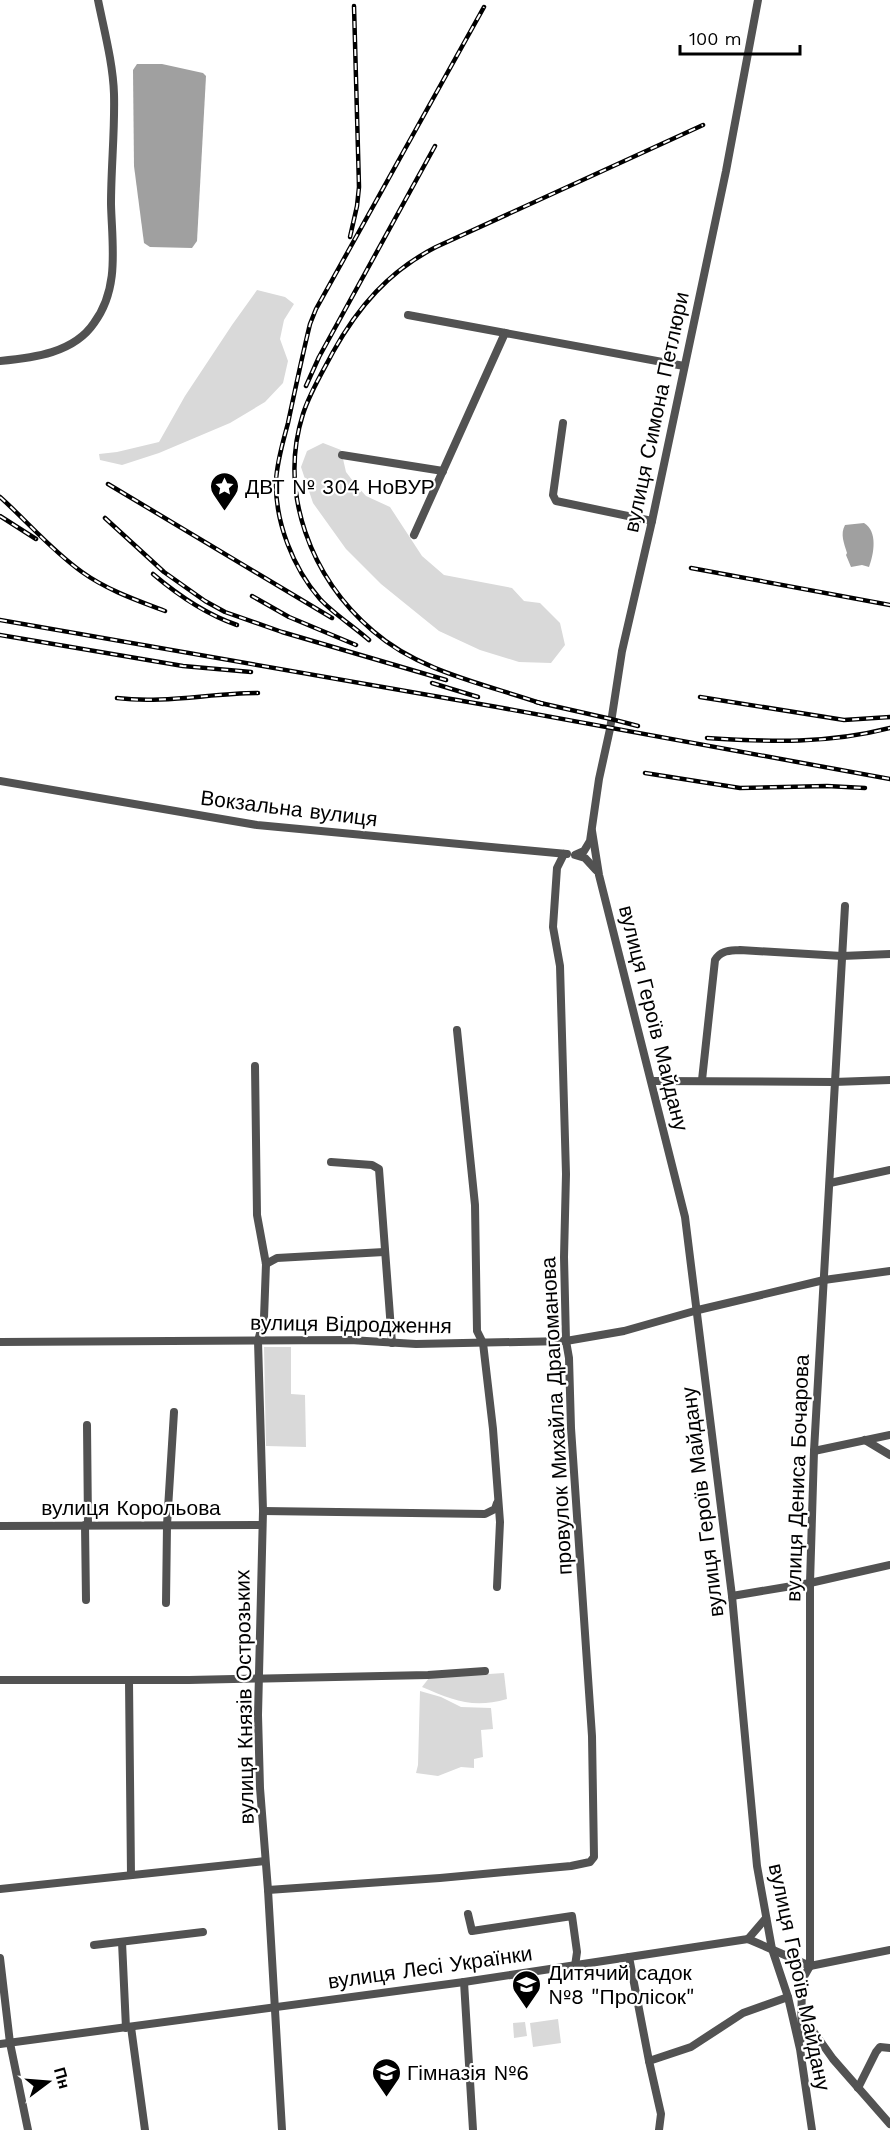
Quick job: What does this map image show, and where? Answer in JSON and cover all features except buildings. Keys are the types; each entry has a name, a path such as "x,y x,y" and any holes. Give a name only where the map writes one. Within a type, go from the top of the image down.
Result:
{"street":[{"path":"0,361 33,358 64,347 80,338 93,326 103,310 112,279 114,254 111,203 114,91 98,0"},
{"name":"вулиця Симона Петлюри","path":"592,831 598,779 610,729 622,651 726,171 758,0"},
{"path":"408,315 684,366"},
{"path":"414,535 506,333"},
{"path":"563,423 553,495 556,501 652,521"},
{"path":"342,455 443,471"},
{"name":"Вокзальна вулиця","path":"0,781 266,826 575,855"},
{"path":"575,855 584,850 590,841 592,831"},
{"name":"вулиця Героїв Майдану","path":"592,831 599,875 685,1217 732,1596 756,1856 772,1949 788,1997 800,2049 812,2130"},
{"name":"провулок Михайла Драгоманова","path":"268,1890 440,1878 583,1864 590,1862 594,1857 592,1736 571,1428 569,1358 566,1341 564,1257 566,1174 560,966 553,927 557,868 564,854"},
{"path":"575,855 585,858 599,875"},
{"name":"вулиця Дениса Бочарова","path":"800,2049 802,1980 810,1966 810,1583 814,1451 845,906"},
{"path":"702,1080 715,960 719,954 726,951 842,956 890,954"},
{"path":"457,1030 475,1205 477,1331 483,1343 493,1429 500,1522 497,1587"},
{"name":"вулиця Князів Острозьких","path":"255,1066 257,1215 266,1264 264,1318 258,1341 262,1511 258,1678 260,1788 276,2006 282,2130"},
{"path":"652,1081 890,1080"},
{"path":"331,1162 372,1165 379,1169 392,1343"},
{"path":"830,1183 890,1170"},
{"path":"266,1264 277,1258 384,1252"},
{"name":"вулиця Відродження","path":"0,1342 350,1340 392,1343 483,1343 566,1341 624,1331 698,1310 824,1280 890,1271"},
{"path":"166,1603 167,1525 174,1412"},
{"path":"86,1600 87,1425"},
{"path":"814,1451 890,1435"},
{"path":"865,1440 890,1455"},
{"path":"262,1511 485,1514 495,1509 498,1499"},
{"name":"вулиця Корольова","path":"0,1526 261,1525"},
{"path":"732,1596 810,1583 890,1565"},
{"path":"0,1680 129,1681 428,1675 485,1671"},
{"path":"129,1681 131,1875"},
{"path":"0,1889 265,1862"},
{"path":"468,1914 472,1931 572,1916 577,1952 575,1966"},
{"path":"766,1918 748,1939 810,1966 890,1950"},
{"path":"94,1945 203,1932"},
{"name":"вулиця Лесі Українки","path":"0,2044 464,1982 748,1939"},
{"path":"122,1942 128,2027 145,2130"},
{"path":"629,1957 661,2114 659,2130"},
{"path":"0,1958 10,2043 28,2130"},
{"path":"464,1982 473,2130"},
{"path":"649,2061 690,2047 743,2013 788,1997"},
{"path":"802,2017 833,2060 890,2124"},
{"path":"858,2088 876,2052 880,2047 890,2048"}],"shaded area":[{"path":"137,64 162,64 203,73 206,76 197,241 192,248 150,247 144,243 134,166 133,70"},
{"path":"257,290 285,297 294,304 284,320 280,339 288,361 283,383 265,402 230,423 159,453 122,465 100,460 99,454 159,442 185,396"},
{"path":"323,443 341,450 346,472 356,485 366,496 390,507 422,556 444,575 512,588 524,601 540,603 560,623 565,645 551,663 519,662 480,650 439,631 381,584 346,549 313,503 301,467 307,451"},
{"path":"864,523 873,537 871,562 869,567 862,565 851,567 846,555 844,528 845,525"},
{"path":"264,1347 291,1347 291,1394 305,1395 306,1447 266,1446"},
{"path":"504,1673 507,1699 495,1702 463,1702 422,1687 429,1678"},
{"path":"420,1691 441,1697 461,1707 491,1708 493,1729 481,1730 483,1757 474,1759 474,1768 461,1767 438,1776 416,1773"},
{"path":"558,2019 561,2043 533,2047 530,2023"},
{"path":"525,2022 527,2036 514,2038 513,2023"}],"railway":[{"path":"350,237 359,187 354,6"},
{"path":"369,640 320,599 310,587 294,559 282,528 276,497 279,459 310,324 316,309 484,7"},
{"path":"543,704 454,675 411,657 373,631 351,610 332,586 305,532 298,503 295,474 296,444 303,414 321,375 353,320 376,292 404,267 436,247 703,125"},
{"path":"306,386 319,357 435,146"},
{"path":"108,484 332,618"},
{"path":"0,497 82,572 133,599 165,611"},
{"path":"0,516 36,539"},
{"path":"105,518 164,572 225,612 282,632 446,680"},
{"path":"691,568 890,605"},
{"path":"153,574 193,604 237,625"},
{"path":"252,596 289,617 356,645"},
{"path":"0,620 890,779"},
{"path":"0,635 183,666 251,672"},
{"path":"432,683 478,697"},
{"path":"117,698 152,700 258,693"},
{"path":"700,697 844,720 890,717"},
{"path":"536,702 638,726"},
{"path":"707,738 822,739 890,728"},
{"path":"645,773 740,788 827,786 865,788"}],"place":[{"name":"ДВТ № 304 НоВУР","path":"224,512"},
{"name":"Дитячий садок №8 \"Пролісок\"","path":"527,2010"},
{"name":"Гімназія №6","path":"386,2098"}]}
